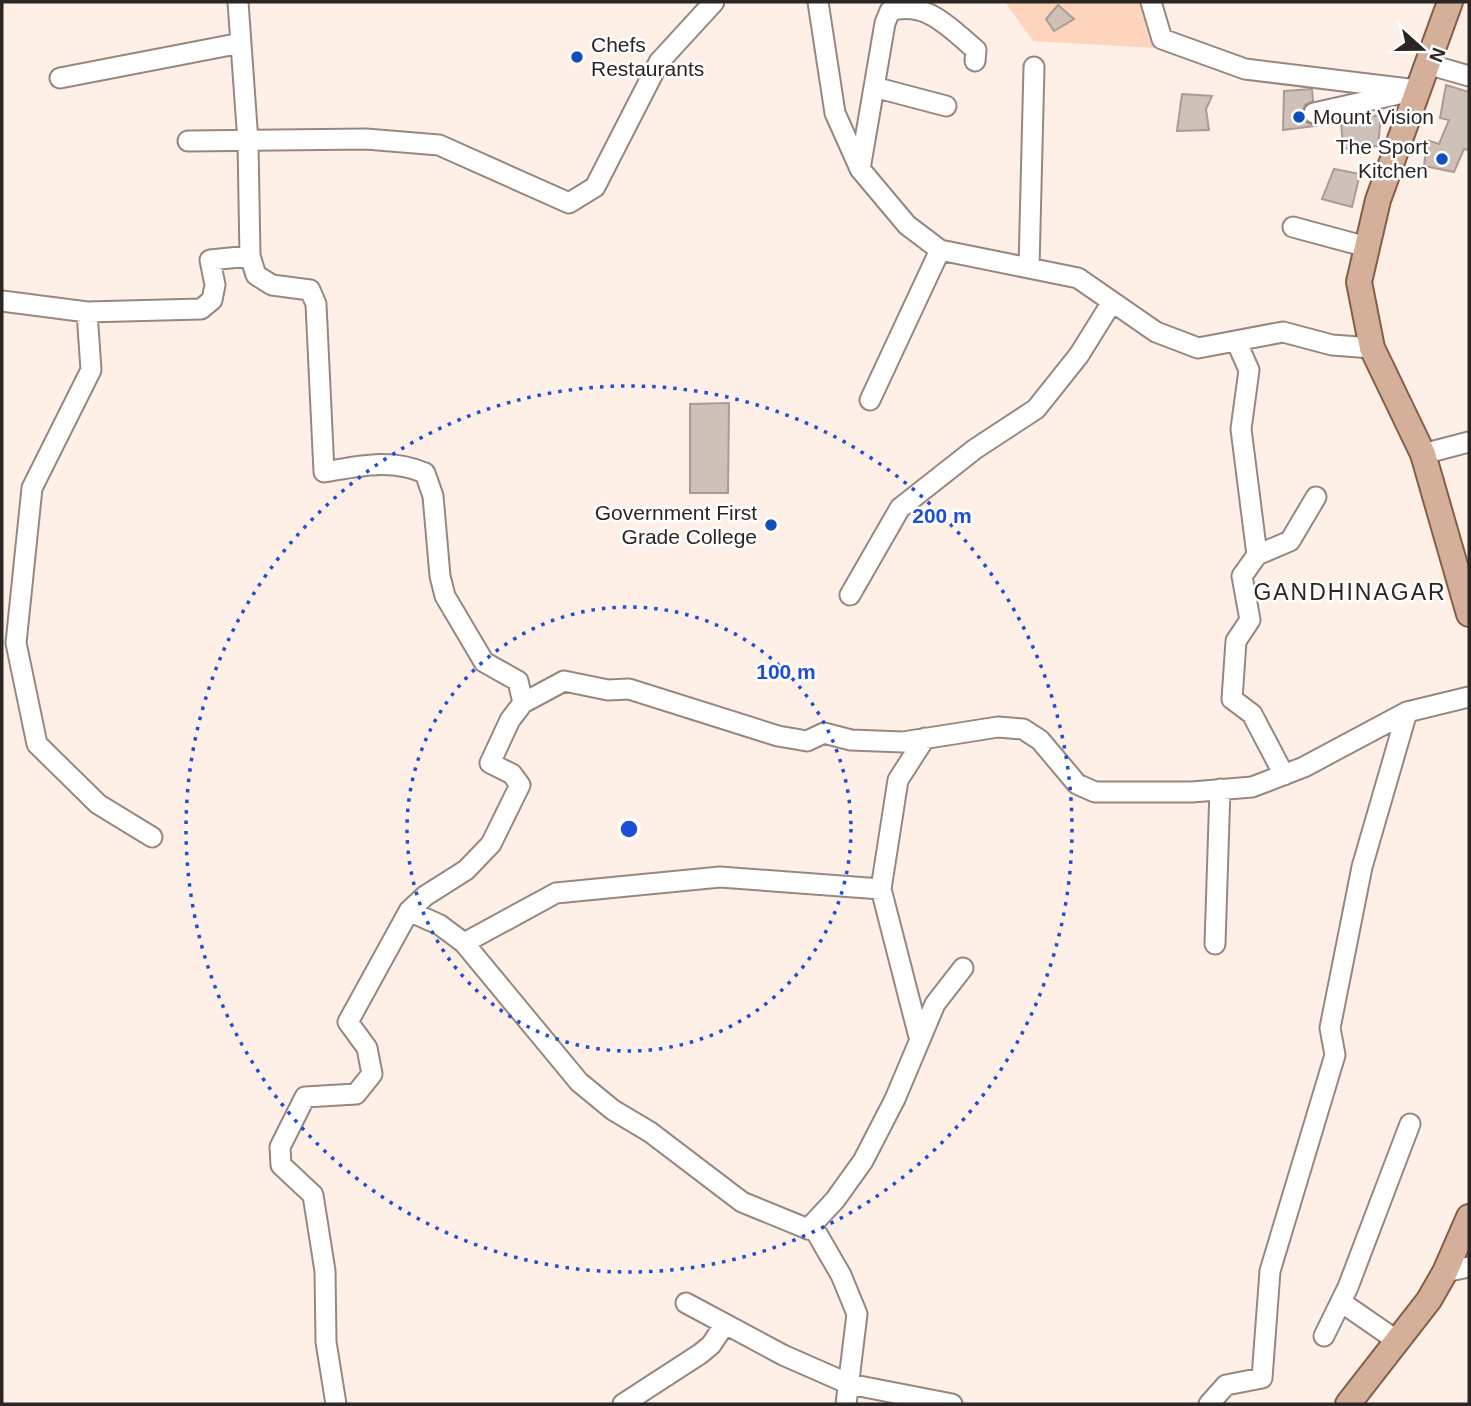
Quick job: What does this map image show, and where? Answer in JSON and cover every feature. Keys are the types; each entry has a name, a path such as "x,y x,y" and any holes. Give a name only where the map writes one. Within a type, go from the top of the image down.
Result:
{"main road":[{"path":"1450,2 1378,200 1359,282 1372,348 1423,454 1469,614"},
{"path":"1348,1404 1396,1340 1457,1270 1469,1217"}],"street":[{"path":"238,2 248,142 250,256 256,275 272,285 310,290 316,304 324,472 380,463 407,465 425,473 433,496 440,576 445,596 484,662 518,681 523,704"},
{"path":"188,141 366,139 439,145 569,203 595,187 659,62 714,2"},
{"path":"818,2 835,113 860,169 907,225 940,250 1079,278 1156,332 1198,348 1237,343 1283,332 1332,345 1372,348"},
{"path":"1151,2 1162,39 1245,69 1418,90"},
{"path":"860,169 885,23 890,11 912,6 937,18 976,50 975,61"},
{"path":"60,78 241,43"},
{"path":"1427,64 1469,76"},
{"path":"1029,267 1034,66"},
{"path":"874,87 946,106"},
{"path":"1314,113 1418,90"},
{"path":"1293,227 1367,247"},
{"path":"870,400 940,250"},
{"path":"2,301 87,312 201,309 212,300 215,285 210,260 250,256"},
{"path":"850,596 900,508 975,449 1036,409 1079,355 1112,302"},
{"path":"87,312 90,370 32,488 16,643 37,744 98,804 152,837"},
{"path":"1237,343 1249,370 1241,429 1257,555"},
{"path":"1423,454 1469,442"},
{"path":"1284,775 1252,714 1232,699 1236,641 1250,620 1242,576 1257,555 1290,541 1316,496"},
{"path":"336,1404 326,1342 325,1271 313,1195 281,1165 280,1147 305,1097 356,1094 372,1074 367,1048 348,1022 409,911 425,896 466,870 491,844 520,785 512,774 490,763 510,720 523,704 564,681 608,690 629,689 788,738 807,741 824,733 851,740 903,741 998,727 1023,729 1041,740 1077,783 1095,792 1252,787 1284,775 1407,712 1469,697"},
{"path":"1209,1404 1226,1385 1262,1378 1270,1270 1335,1055 1330,1028 1362,867 1407,712"},
{"path":"919,1037 881,889 898,780 925,738"},
{"path":"1215,944 1220,789"},
{"path":"464,943 556,893 720,877 881,889"},
{"path":"409,911 440,925 464,943 579,1082 604,1103 650,1132 742,1202 808,1229 863,1161 895,1099 935,1004 963,968"},
{"path":"1324,1335 1341,1302 1410,1124"},
{"path":"812,1225 841,1275 857,1314 846,1404"},
{"path":"1341,1302 1396,1340"},
{"path":"685,1303 849,1384 952,1404"},
{"path":"623,1404 700,1354 725,1324"}],"shaded area":[{"path":"1005,2 1145,2 1155,48 1033,41"}],"building":[{"path":"1058,5 1074,19 1054,31 1046,19"},
{"path":"1446,85 1469,92 1469,150 1464,149 1454,172 1424,166 1427,140 1439,144 1449,120 1440,118"},
{"name":"Mount Vision","path":"1312,89 1313,101 1305,105 1302,115 1306,122 1315,126 1283,130 1284,91"},
{"path":"1182,94 1212,96 1206,109 1209,130 1177,131"},
{"path":"1381,115 1378,146 1343,149 1341,120"},
{"path":"1334,169 1360,174 1352,207 1322,199"},
{"path":"729,403 728,493 690,493 690,404"}],"place":[{"name":"Chefs Restaurants","path":"577,57"},
{"name":"Mount Vision","path":"1299,117"},
{"name":"The Sport Kitchen","path":"1442,159"},
{"name":"Government First Grade College","path":"771,525"}],"district":[{"name":"GANDHINAGAR","path":"1350,592"}]}
